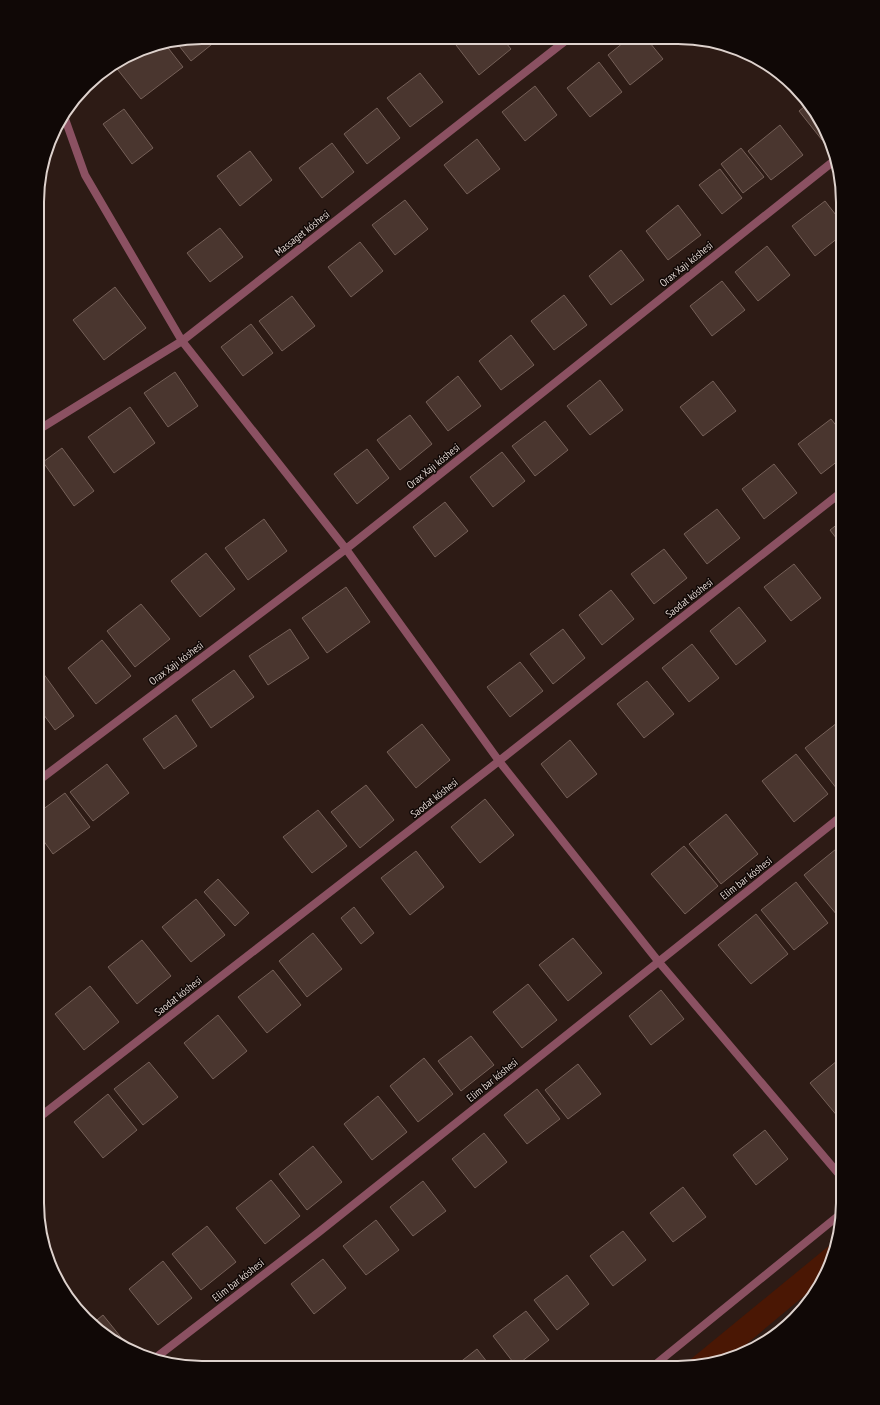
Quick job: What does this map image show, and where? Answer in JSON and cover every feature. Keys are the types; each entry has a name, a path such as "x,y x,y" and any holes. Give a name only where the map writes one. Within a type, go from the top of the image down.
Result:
{"street":[{"name":"Massaget kóshesi","path":"44,426 182,341 561,44"},
{"path":"66,122 85,175 182,341 346,549 499,761 658,961 836,1171"},
{"name":"Orax Xajı kóshesi","path":"44,776 346,549 831,163"},
{"name":"Saodat kóshesi","path":"44,1114 499,761 836,496"},
{"name":"Elim bar kóshesi","path":"159,1355 319,1232 836,821"},
{"path":"660,1361 835,1218"}],"shaded area":[{"path":"831,1244 820,1273 807,1293 743,1347 719,1356 689,1361"}],"building":[{"path":"212,44 191,61 179,46"},
{"path":"507,44 511,49 479,75 456,45"},
{"path":"622,44 651,44 663,59 630,85 608,55"},
{"path":"168,48 183,67 141,99 117,69 132,60 151,52"},
{"path":"599,62 622,92 590,117 567,88"},
{"path":"420,73 443,102 410,127 387,98"},
{"path":"535,86 557,115 525,141 502,112"},
{"path":"804,107 815,123 823,139 822,140 799,111"},
{"path":"377,108 400,138 367,164 344,134"},
{"path":"124,109 153,148 132,164 103,124"},
{"path":"780,125 803,155 771,180 748,151"},
{"path":"477,139 500,169 467,194 444,165"},
{"path":"332,143 354,172 322,198 299,168"},
{"path":"741,148 764,177 743,193 721,164"},
{"path":"250,151 272,180 240,206 217,176"},
{"path":"720,169 742,198 722,214 699,185"},
{"path":"405,200 428,229 395,255 372,225"},
{"path":"825,201 836,215 836,240 815,256 792,226"},
{"path":"678,205 701,235 668,260 646,231"},
{"path":"220,228 243,257 210,282 187,253"},
{"path":"360,242 383,271 351,297 328,267"},
{"path":"767,246 790,275 758,301 735,272"},
{"path":"621,250 644,280 611,305 589,276"},
{"path":"722,281 745,310 712,336 690,306"},
{"path":"115,287 146,328 104,360 73,320"},
{"path":"564,295 587,325 554,350 531,321"},
{"path":"292,296 315,326 282,351 259,321"},
{"path":"251,324 273,353 243,376 221,347"},
{"path":"511,335 534,365 501,390 479,361"},
{"path":"175,372 198,406 168,427 144,393"},
{"path":"458,376 481,406 448,431 426,402"},
{"path":"600,380 623,410 590,435 567,406"},
{"path":"713,381 736,411 703,436 680,407"},
{"path":"130,407 155,443 114,473 88,437"},
{"path":"410,415 432,444 400,470 377,440"},
{"path":"831,419 836,425 836,462 821,474 798,444"},
{"path":"545,421 568,450 535,476 512,446"},
{"path":"62,448 94,491 74,506 44,463 44,461"},
{"path":"367,449 389,478 357,504 334,474"},
{"path":"502,452 525,481 493,507 470,477"},
{"path":"774,464 797,493 764,519 742,489"},
{"path":"445,502 468,531 435,557 413,527"},
{"path":"717,509 740,538 707,564 684,534"},
{"path":"264,519 287,551 248,580 225,548"},
{"path":"836,525 836,538 830,530"},
{"path":"664,549 687,578 654,604 631,574"},
{"path":"206,553 235,589 200,617 171,581"},
{"path":"794,564 821,598 791,621 764,587"},
{"path":"346,587 370,622 327,653 302,618"},
{"path":"611,590 634,619 602,645 579,615"},
{"path":"141,604 170,639 135,667 107,631"},
{"path":"739,607 766,641 736,665 710,631"},
{"path":"290,629 309,658 268,685 249,656"},
{"path":"563,629 585,658 553,684 530,654"},
{"path":"102,640 131,676 96,704 68,668"},
{"path":"692,644 719,678 689,702 662,668"},
{"path":"520,662 543,691 510,717 487,687"},
{"path":"234,670 254,697 211,728 192,700"},
{"path":"44,674 74,716 55,730 44,715"},
{"path":"647,681 674,714 644,738 617,704"},
{"path":"176,715 197,746 164,769 143,739"},
{"path":"422,724 450,760 416,788 387,752"},
{"path":"836,724 836,788 805,748"},
{"path":"570,740 597,774 567,798 541,764"},
{"path":"796,754 828,794 794,822 762,781"},
{"path":"107,764 129,793 93,821 70,792"},
{"path":"366,785 394,820 360,848 331,812"},
{"path":"65,793 90,827 53,854 44,841 44,809"},
{"path":"485,799 514,835 480,863 451,827"},
{"path":"318,810 347,846 312,873 283,837"},
{"path":"726,814 758,854 721,884 689,844"},
{"path":"684,846 718,886 685,914 651,874"},
{"path":"836,849 836,914 804,875"},
{"path":"416,851 444,887 410,915 381,878"},
{"path":"218,879 249,913 235,926 204,892"},
{"path":"796,882 828,923 794,950 761,910"},
{"path":"196,899 225,935 191,962 162,927"},
{"path":"354,907 374,933 361,944 341,918"},
{"path":"756,914 788,954 751,984 718,945"},
{"path":"313,933 342,969 307,997 279,961"},
{"path":"573,938 602,973 568,1001 539,965"},
{"path":"142,940 171,976 137,1004 108,967"},
{"path":"273,970 301,1005 267,1033 238,997"},
{"path":"528,984 557,1020 522,1048 493,1012"},
{"path":"90,986 119,1022 84,1050 55,1014"},
{"path":"661,990 684,1019 651,1045 629,1016"},
{"path":"218,1015 247,1051 213,1079 184,1043"},
{"path":"471,1036 494,1065 461,1091 438,1061"},
{"path":"424,1058 453,1094 418,1122 390,1086"},
{"path":"149,1062 178,1097 143,1125 114,1089"},
{"path":"836,1062 836,1115 810,1083"},
{"path":"578,1064 601,1094 568,1119 545,1090"},
{"path":"537,1089 560,1119 527,1144 504,1115"},
{"path":"108,1094 137,1130 103,1158 74,1122"},
{"path":"378,1096 407,1132 372,1160 344,1124"},
{"path":"765,1130 788,1159 756,1185 733,1155"},
{"path":"484,1133 507,1162 475,1188 452,1159"},
{"path":"313,1146 342,1182 307,1210 279,1174"},
{"path":"271,1180 300,1216 265,1244 236,1208"},
{"path":"423,1181 446,1211 413,1236 390,1207"},
{"path":"683,1187 706,1217 673,1242 650,1213"},
{"path":"376,1220 399,1250 366,1275 343,1246"},
{"path":"207,1226 236,1262 201,1290 172,1254"},
{"path":"623,1231 646,1260 613,1286 590,1256"},
{"path":"323,1259 346,1288 314,1314 291,1284"},
{"path":"163,1261 192,1298 158,1325 129,1289"},
{"path":"567,1275 589,1304 557,1330 534,1300"},
{"path":"526,1311 549,1340 522,1361 512,1361 493,1336"},
{"path":"103,1315 123,1340 114,1334 96,1320"},
{"path":"477,1349 486,1361 462,1361"}]}
